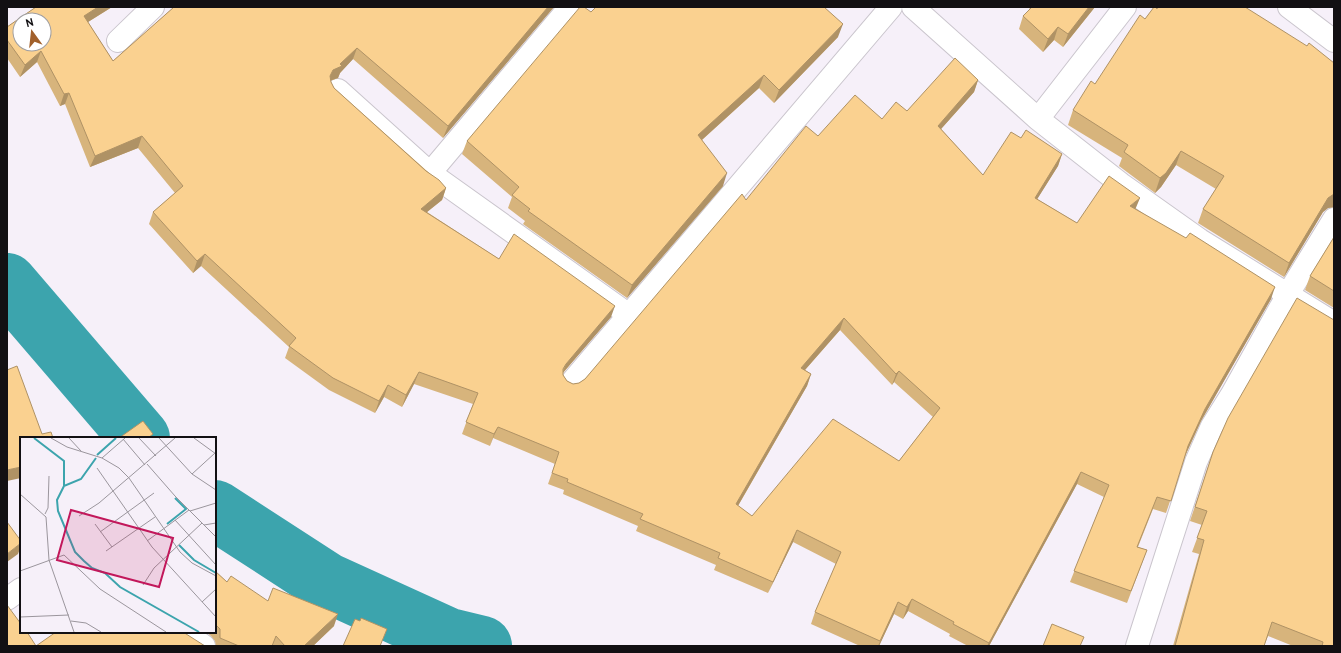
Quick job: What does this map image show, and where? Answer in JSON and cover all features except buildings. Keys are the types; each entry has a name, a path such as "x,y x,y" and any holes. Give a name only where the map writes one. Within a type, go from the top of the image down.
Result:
{"street":[{"path":"118,41 153,7"},
{"path":"430,173 570,7"},
{"path":"571,383 891,7"},
{"path":"913,7 1038,119 1121,184 1200,240 1334,323"},
{"path":"1038,119 1125,7"},
{"path":"1289,7 1334,41"},
{"path":"338,90 430,173 629,315"},
{"path":"1137,646 1196,462 1212,426 1232,394 1288,294 1334,219"},
{"path":"7,599 20,590"},
{"path":"185,633 204,646"}],"waterway":[{"path":"7,283 139,437"},
{"path":"216,511 326,582 449,638 482,646"}]}
